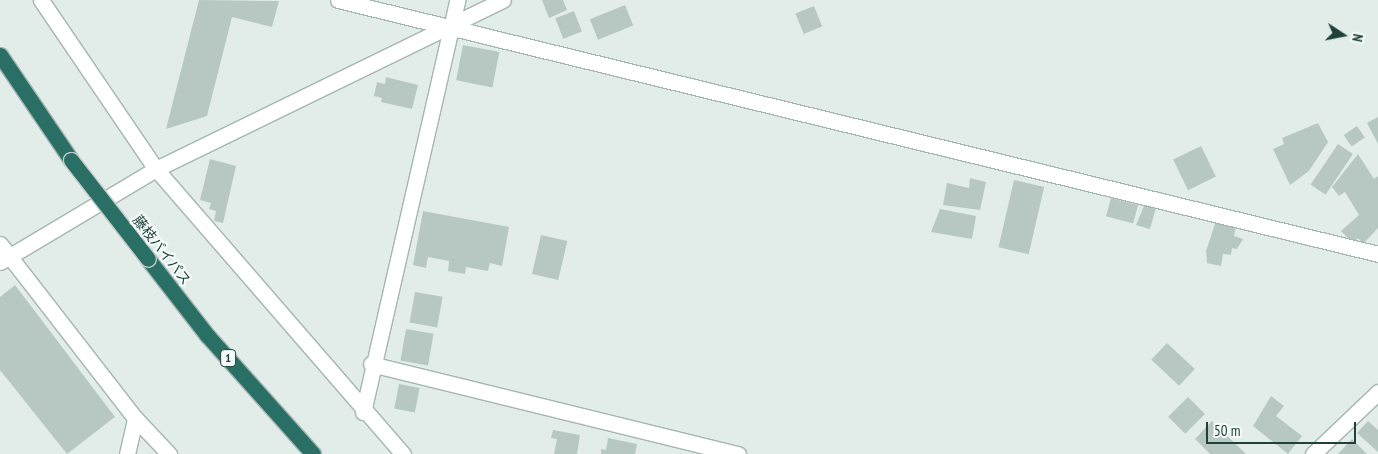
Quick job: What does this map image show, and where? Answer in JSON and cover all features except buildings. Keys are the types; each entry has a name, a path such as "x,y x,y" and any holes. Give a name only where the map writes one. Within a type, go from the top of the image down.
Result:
{"highway":[{"name":"藤枝バイパス","path":"0,55 71,160 148,259 208,335 313,454"}],"street":[{"path":"40,0 156,169 363,412 403,454"},
{"path":"338,0 451,25 1378,254"},
{"path":"363,412 371,364 457,0"},
{"path":"168,454 136,418 3,254 156,169 503,0"},
{"path":"371,364 738,454"},
{"path":"1313,454 1378,392"},
{"path":"127,454 136,418"}]}
